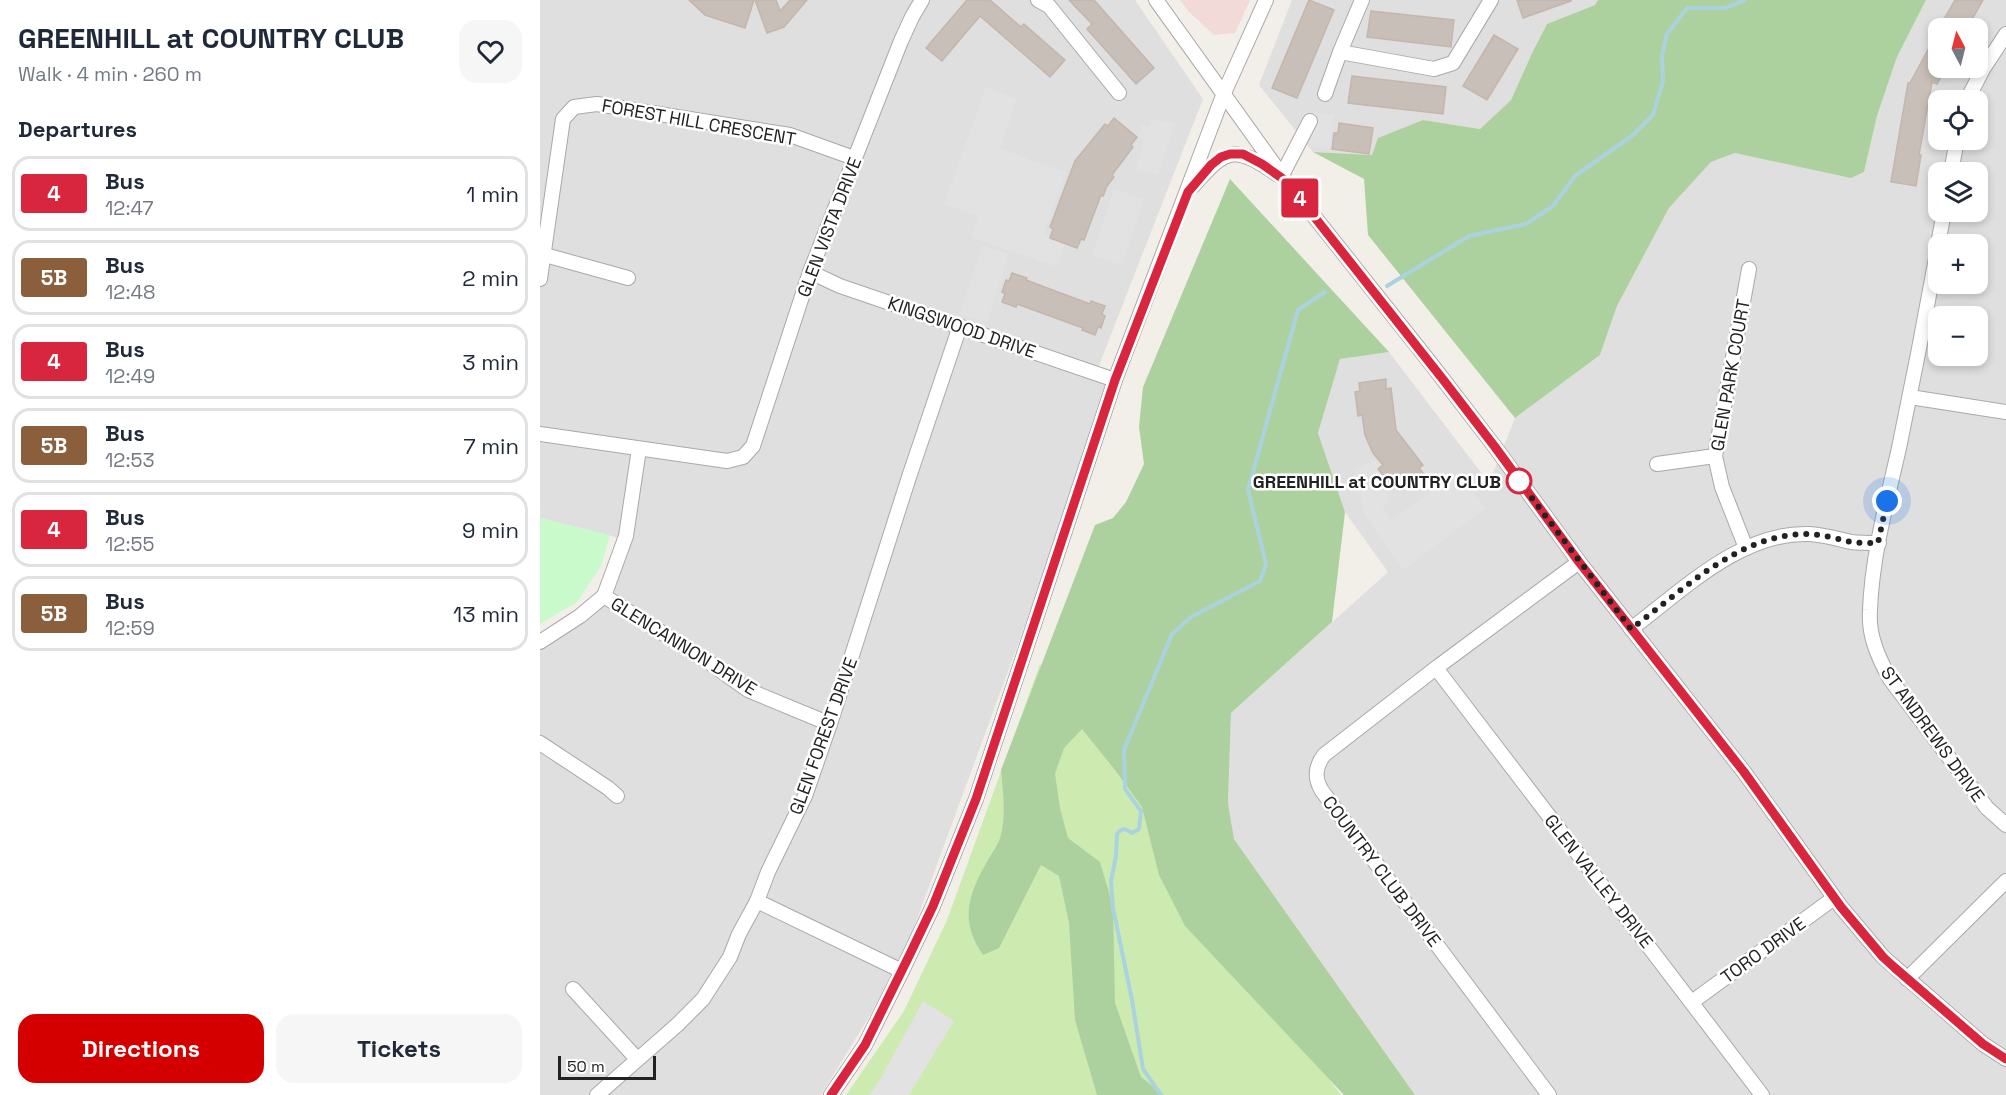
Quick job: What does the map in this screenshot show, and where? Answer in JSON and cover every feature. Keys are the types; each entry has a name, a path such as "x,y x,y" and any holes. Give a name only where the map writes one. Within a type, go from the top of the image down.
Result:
{"street":[{"name":"GLEN VISTA DRIVE","path":"639,449 728,461 743,457 753,446 810,272 901,41 922,0"},
{"path":"1038,0 1049,6 1119,93"},
{"path":"1156,0 1284,178 1495,447 1579,562 1744,772 1834,898 1883,957 1983,1044 2006,1059"},
{"path":"831,1095 865,1045 902,971 933,906 976,799 1115,380 1224,93 1266,0"},
{"path":"1340,52 1434,69 1453,63 1491,0"},
{"path":"1325,94 1357,1"},
{"path":"1972,90 2006,34"},
{"name":"FOREST HILL CRESCENT","path":"540,279 563,119 574,107 597,104 790,135 854,158"},
{"path":"1284,178 1310,121"},
{"path":"1188,192 1211,165 1221,157 1230,154 1243,154 1284,178"},
{"path":"544,255 628,278"},
{"name":"GLEN PARK COURT","path":"1746,548 1722,487 1715,456 1749,269"},
{"name":"KINGSWOOD DRIVE","path":"810,272 840,286 1115,380"},
{"name":"ST ANDREWS DRIVE","path":"1929,294 1910,397 1878,543 1869,611 1872,637 1879,658 1890,679 1987,808 2006,825"},
{"name":"GLEN FOREST DRIVE","path":"597,1095 677,1025 703,999 730,957 757,901 768,872 805,796 960,326"},
{"path":"1910,397 2006,412"},
{"path":"540,434 639,449 626,536 604,596 580,616 540,642"},
{"path":"1657,464 1715,456"},
{"path":"1631,629 1723,560 1746,548 1786,536 1811,534 1854,542 1878,543"},
{"name":"COUNTRY CLUB DRIVE","path":"1549,1095 1317,783 1316,770 1324,755 1579,562"},
{"name":"GLENCANNON DRIVE","path":"604,596 710,663 748,690 830,724"},
{"name":"GLEN VALLEY DRIVE","path":"1436,668 1762,1095"},
{"path":"540,743 617,796"},
{"path":"1908,979 2006,881"},
{"name":"TORO DRIVE","path":"1692,1002 1834,898"},
{"path":"757,901 902,971"},
{"path":"573,989 637,1059"}],"shaded area":[{"path":"540,0 1135,0 1203,99 1096,373 1115,380 899,968 821,1095 540,1095 540,644 601,593 619,538 540,518"},
{"path":"1180,0 1250,0 1235,33 1214,35 1189,12"},
{"path":"1292,0 1598,0 1595,5 1547,24 1511,100 1480,129 1423,120 1372,155 1313,152 1259,85"},
{"path":"1926,0 2006,0 2006,1095 1415,1095 1234,839 1228,803 1231,713 1388,572 1345,512 1318,433 1340,359 1389,352 1489,483 1515,418 1600,355 1617,306 1669,208 1711,162 1735,153 1851,177 1864,172 1877,116 1897,57"},
{"path":"986,87 1017,99 1000,149 1066,172 1043,236 1065,245 1057,267 971,237 978,216 944,204"},
{"path":"1304,112 1334,115 1329,148 1308,147 1309,141 1297,139 1302,126 1299,121"},
{"path":"1151,119 1176,123 1158,175 1135,170 1144,141 1139,137 1141,125 1150,126"},
{"path":"1114,189 1144,199 1122,265 1092,256"},
{"path":"982,246 1009,254 987,322 960,314"},
{"path":"1376,461 1390,500 1382,508 1392,520 1458,472 1486,508 1403,570 1365,516 1353,469"},
{"path":"923,1001 954,1021 909,1095 869,1095 879,1081"}],"green space":[{"path":"1598,0 1926,0 1897,57 1877,116 1864,172 1851,178 1735,153 1711,162 1669,208 1617,306 1600,355 1515,418 1368,235 1364,179 1313,152 1372,155 1378,138 1423,120 1480,129 1511,100 1547,24 1595,5"},
{"path":"1230,179 1389,352 1340,359 1318,433 1345,512 1332,622 1231,713 1228,803 1234,839 1415,1095 1344,1095 1185,926 1159,875 1142,807 1082,729 1064,748 1055,774 1060,808 1068,838 1100,862 1113,906 1115,1003 1141,1077 1164,1095 1097,1095 1075,1020 1069,923 1059,876 1041,865 999,948 983,955 971,930 969,907 971,896 999,842 1003,827 1004,803 1001,770 1095,525 1113,518 1126,502 1144,464 1139,427 1143,387"},
{"path":"540,518 610,535 601,566 577,602 540,624"},
{"path":"1040,664 1166,816 1243,967 1341,1095 846,1095 904,1011 947,920"}],"building":[{"path":"689,0 754,0 745,28 705,15"},
{"path":"755,0 776,0 780,11 790,0 807,0 784,27 767,33"},
{"path":"967,0 990,0 1021,27 1024,24 1065,60 1050,77 980,16 942,61 926,48"},
{"path":"1069,0 1094,0 1154,68 1136,84 1087,29 1092,24"},
{"path":"1309,0 1334,10 1297,98 1272,88"},
{"path":"1517,0 1571,0 1571,1 1523,18"},
{"path":"1955,0 1983,0 1973,18 1945,18"},
{"path":"1371,11 1454,20 1451,47 1367,37"},
{"path":"1494,35 1518,49 1487,100 1463,86"},
{"path":"1928,50 1928,78 1940,78 1937,84 1932,82 1931,90 1928,90 1916,186 1891,182 1908,83"},
{"path":"1352,76 1446,87 1443,114 1348,103"},
{"path":"1114,118 1137,137 1131,145 1133,147 1112,175 1114,177 1103,196 1101,195 1084,240 1081,239 1077,248 1050,238 1053,229 1050,227 1075,161 1105,124 1108,126"},
{"path":"1339,123 1373,128 1369,154 1332,149 1334,133 1338,133"},
{"path":"1012,273 1090,304 1091,301 1105,306 1101,328 1098,327 1095,335 1082,330 1083,328 1017,304 1016,307 1002,302 1006,280 1009,281"},
{"path":"1386,379 1386,389 1391,388 1396,430 1423,465 1419,468 1424,474 1402,490 1398,485 1394,488 1378,469 1383,465 1373,453 1365,435 1362,415 1358,416 1355,392 1360,391 1359,383"}],"waterway":[{"path":"1387,286 1469,236 1526,224 1553,206 1575,176 1633,135 1653,115 1663,81 1662,56 1667,34 1687,8 1725,8 1745,0"},
{"path":"1161,1095 1143,1069 1132,1000 1113,908 1111,881 1117,834 1125,829 1132,833 1139,829 1141,811 1125,789 1124,750 1172,634 1191,617 1260,581 1266,564 1248,490 1298,310 1325,292"}],"bus line":[{"name":"4","path":"831,1095 865,1045 910,954 933,906 976,799 1115,380 1188,192 1211,165 1221,157 1230,154 1243,154 1286,181 1432,365 1579,562 1744,772 1841,907 1883,957 1983,1044 2006,1059"}],"place":[{"name":"GREENHILL at COUNTRY CLUB","path":"1519,481"}],"route":[{"path":"1519,481 1631,629 1723,560 1764,541 1811,534 1854,542 1878,543 1887,501"}]}
